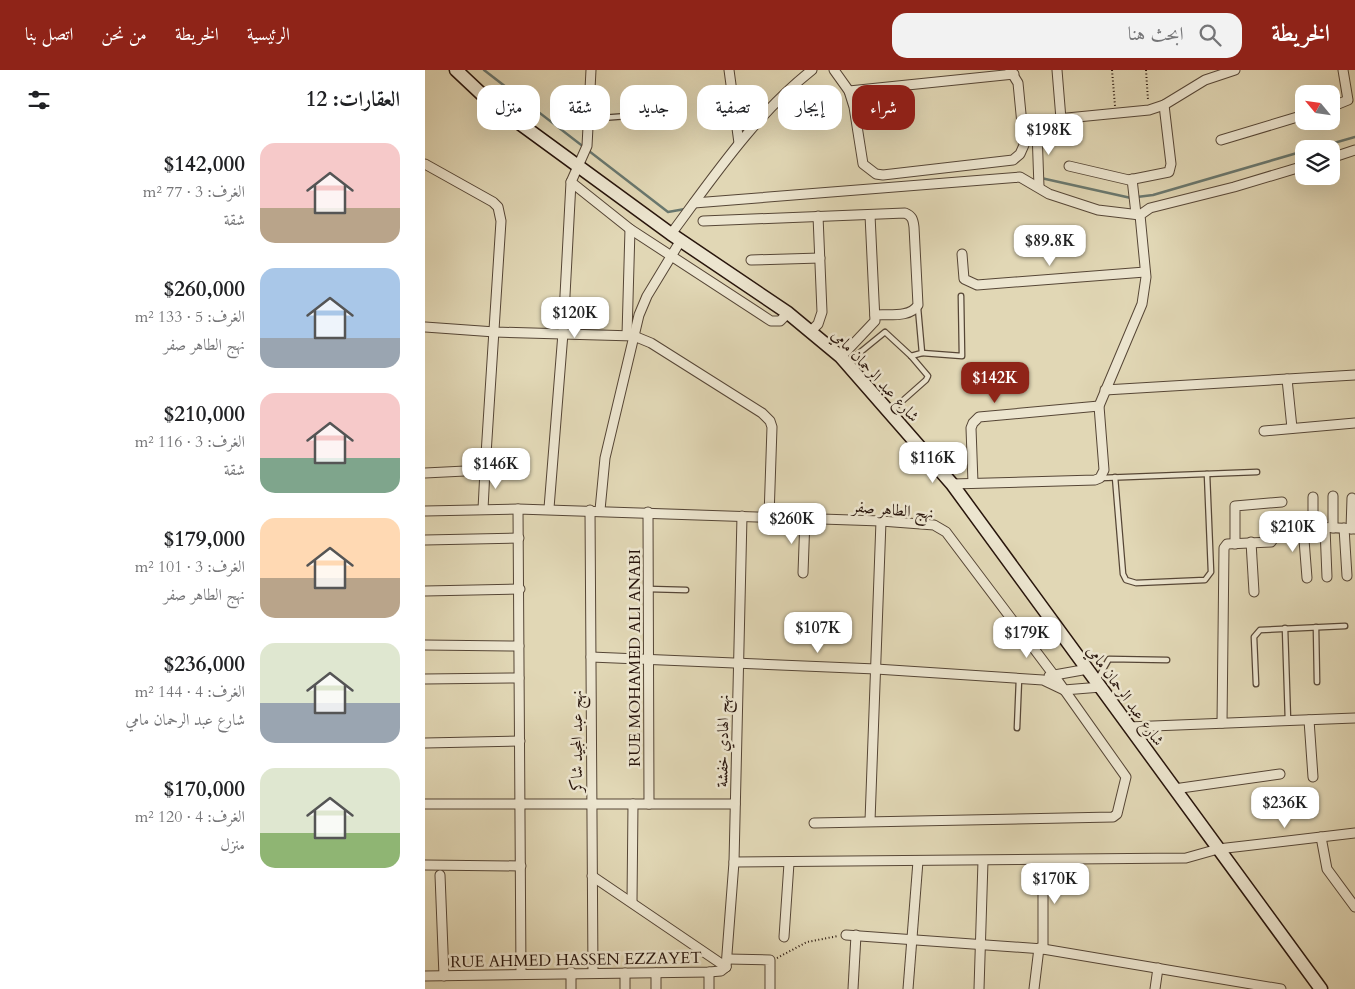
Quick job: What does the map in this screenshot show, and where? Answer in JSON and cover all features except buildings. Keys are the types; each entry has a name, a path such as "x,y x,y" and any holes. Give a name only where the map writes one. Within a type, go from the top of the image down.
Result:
{"street":[{"name":"شارع عبد الرحمان مامي","path":"456,70 489,101 676,237 788,313 844,360 952,484 1321,989"},
{"path":"590,85 591,70"},
{"path":"729,70 739,143"},
{"path":"600,510 605,458 630,336 643,305 671,256 676,237 694,203 739,143 778,99 812,70"},
{"path":"834,70 849,91 854,107 863,164 876,174 983,165 1013,160 1020,154 1024,145 1018,82 1012,72 849,91"},
{"path":"1057,70 1061,119"},
{"path":"1039,187 1037,131 1041,124 1061,119 1149,110 1164,105 1205,80 1235,70"},
{"path":"1340,103 1348,100 1343,70"},
{"path":"1069,166 1119,178 1132,179 1164,174 1171,168 1164,105"},
{"path":"1221,140 1295,118"},
{"path":"549,508 563,334 571,182 587,146 588,130"},
{"path":"1340,155 1355,150"},
{"path":"425,164 487,197 498,207 501,221 483,509"},
{"path":"694,203 982,178 1019,177 1049,194 1098,210 1138,214 1150,208 1234,187 1295,169"},
{"path":"952,484 1095,480 1099,478 1104,470 1099,406 1142,304 1145,272 1132,179"},
{"path":"571,182 630,229 771,321 780,321 788,313"},
{"path":"703,221 905,213 913,219 918,305 914,311 909,313 875,315"},
{"path":"844,360 873,325 875,315 869,215"},
{"path":"811,331 818,324 822,312 818,216"},
{"path":"630,229 630,336"},
{"path":"962,254 964,279 977,285 1145,272"},
{"path":"751,260 820,258"},
{"path":"425,327 495,332 630,336 651,343 762,413 770,421 772,427 769,517"},
{"path":"1105,390 1355,375"},
{"path":"1287,379 1292,428"},
{"path":"973,483 971,428 979,417 1099,406"},
{"path":"1264,431 1355,423"},
{"path":"425,473 485,470"},
{"path":"1327,577 1329,528 1333,496"},
{"path":"1313,497 1313,528"},
{"path":"1347,576 1352,498"},
{"path":"1235,544 1235,506 1282,502"},
{"name":"نهج الطاهر صفر","path":"425,512 549,508 881,521 934,525 946,532 1124,770 1126,780 1117,814 1113,817 870,821"},
{"path":"518,509 521,974"},
{"name":"نهج عبد المجيد شاكر","path":"590,510 593,973"},
{"name":"RUE MOHAMED ALI ANABI","path":"648,512 649,804"},
{"name":"نهج الهادي خفشة","path":"727,963 734,862 742,516"},
{"path":"803,573 805,518"},
{"path":"814,823 870,821 881,521"},
{"path":"1221,723 1222,550 1227,544 1271,542 1278,531 1303,527 1350,528"},
{"path":"1303,527 1307,578"},
{"path":"425,540 519,538"},
{"path":"1251,542 1254,592"},
{"path":"425,591 519,589"},
{"path":"425,645 519,646"},
{"path":"591,657 738,662 1043,680 1064,690 1099,684"},
{"path":"1043,680 1053,674 1088,669"},
{"path":"425,679 519,678"},
{"path":"1128,727 1355,718"},
{"path":"1309,720 1313,777"},
{"path":"425,742 520,741"},
{"path":"1174,789 1280,774"},
{"path":"425,804 735,804"},
{"path":"632,901 633,804"},
{"path":"734,862 1043,861 1186,858 1218,849 1355,833"},
{"path":"1321,837 1327,868 1351,896 1355,907"},
{"path":"979,989 983,860"},
{"path":"908,989 918,861"},
{"path":"1034,989 1041,948 1043,861"},
{"path":"783,936 789,863"},
{"path":"425,865 521,866"},
{"path":"440,876 444,976"},
{"path":"592,876 727,963"},
{"path":"846,935 980,942 1041,948 1281,989"},
{"path":"853,989 857,935"},
{"path":"770,960 770,989"},
{"name":"RUE AHMED HASSEN EZZAYET","path":"425,976 571,972 709,972 721,971 727,963 770,960"},
{"path":"1155,989 1159,968"},
{"path":"571,972 571,989"},
{"path":"709,972 709,989"},
{"path":"625,973 625,989"},
{"path":"656,973 656,989"}],"lane":[{"path":"911,356 921,353 962,356 961,296"},
{"path":"918,305 921,353"},
{"path":"844,360 885,332 911,356 928,376 926,380 890,412"},
{"path":"1099,478 1257,472"},
{"path":"1115,477 1123,574 1126,580 1136,583 1205,580 1209,576 1211,572 1207,474"},
{"path":"648,589 686,590"},
{"path":"1256,684 1254,637 1260,630 1345,626"},
{"path":"1285,628 1288,721"},
{"path":"1315,628 1317,682"},
{"path":"1099,684 1109,659 1167,660"},
{"path":"1017,728 1019,679"}],"path":[{"path":"1112,70 1115,113"},
{"path":"1146,70 1149,110"},
{"path":"770,960 787,955 807,942 846,935"}],"waterway":[{"path":"484,70 668,212 685,209"},
{"path":"1340,141 1355,137"},
{"path":"1137,197 1153,195 1295,154"},
{"path":"1041,178 1131,198"}]}
